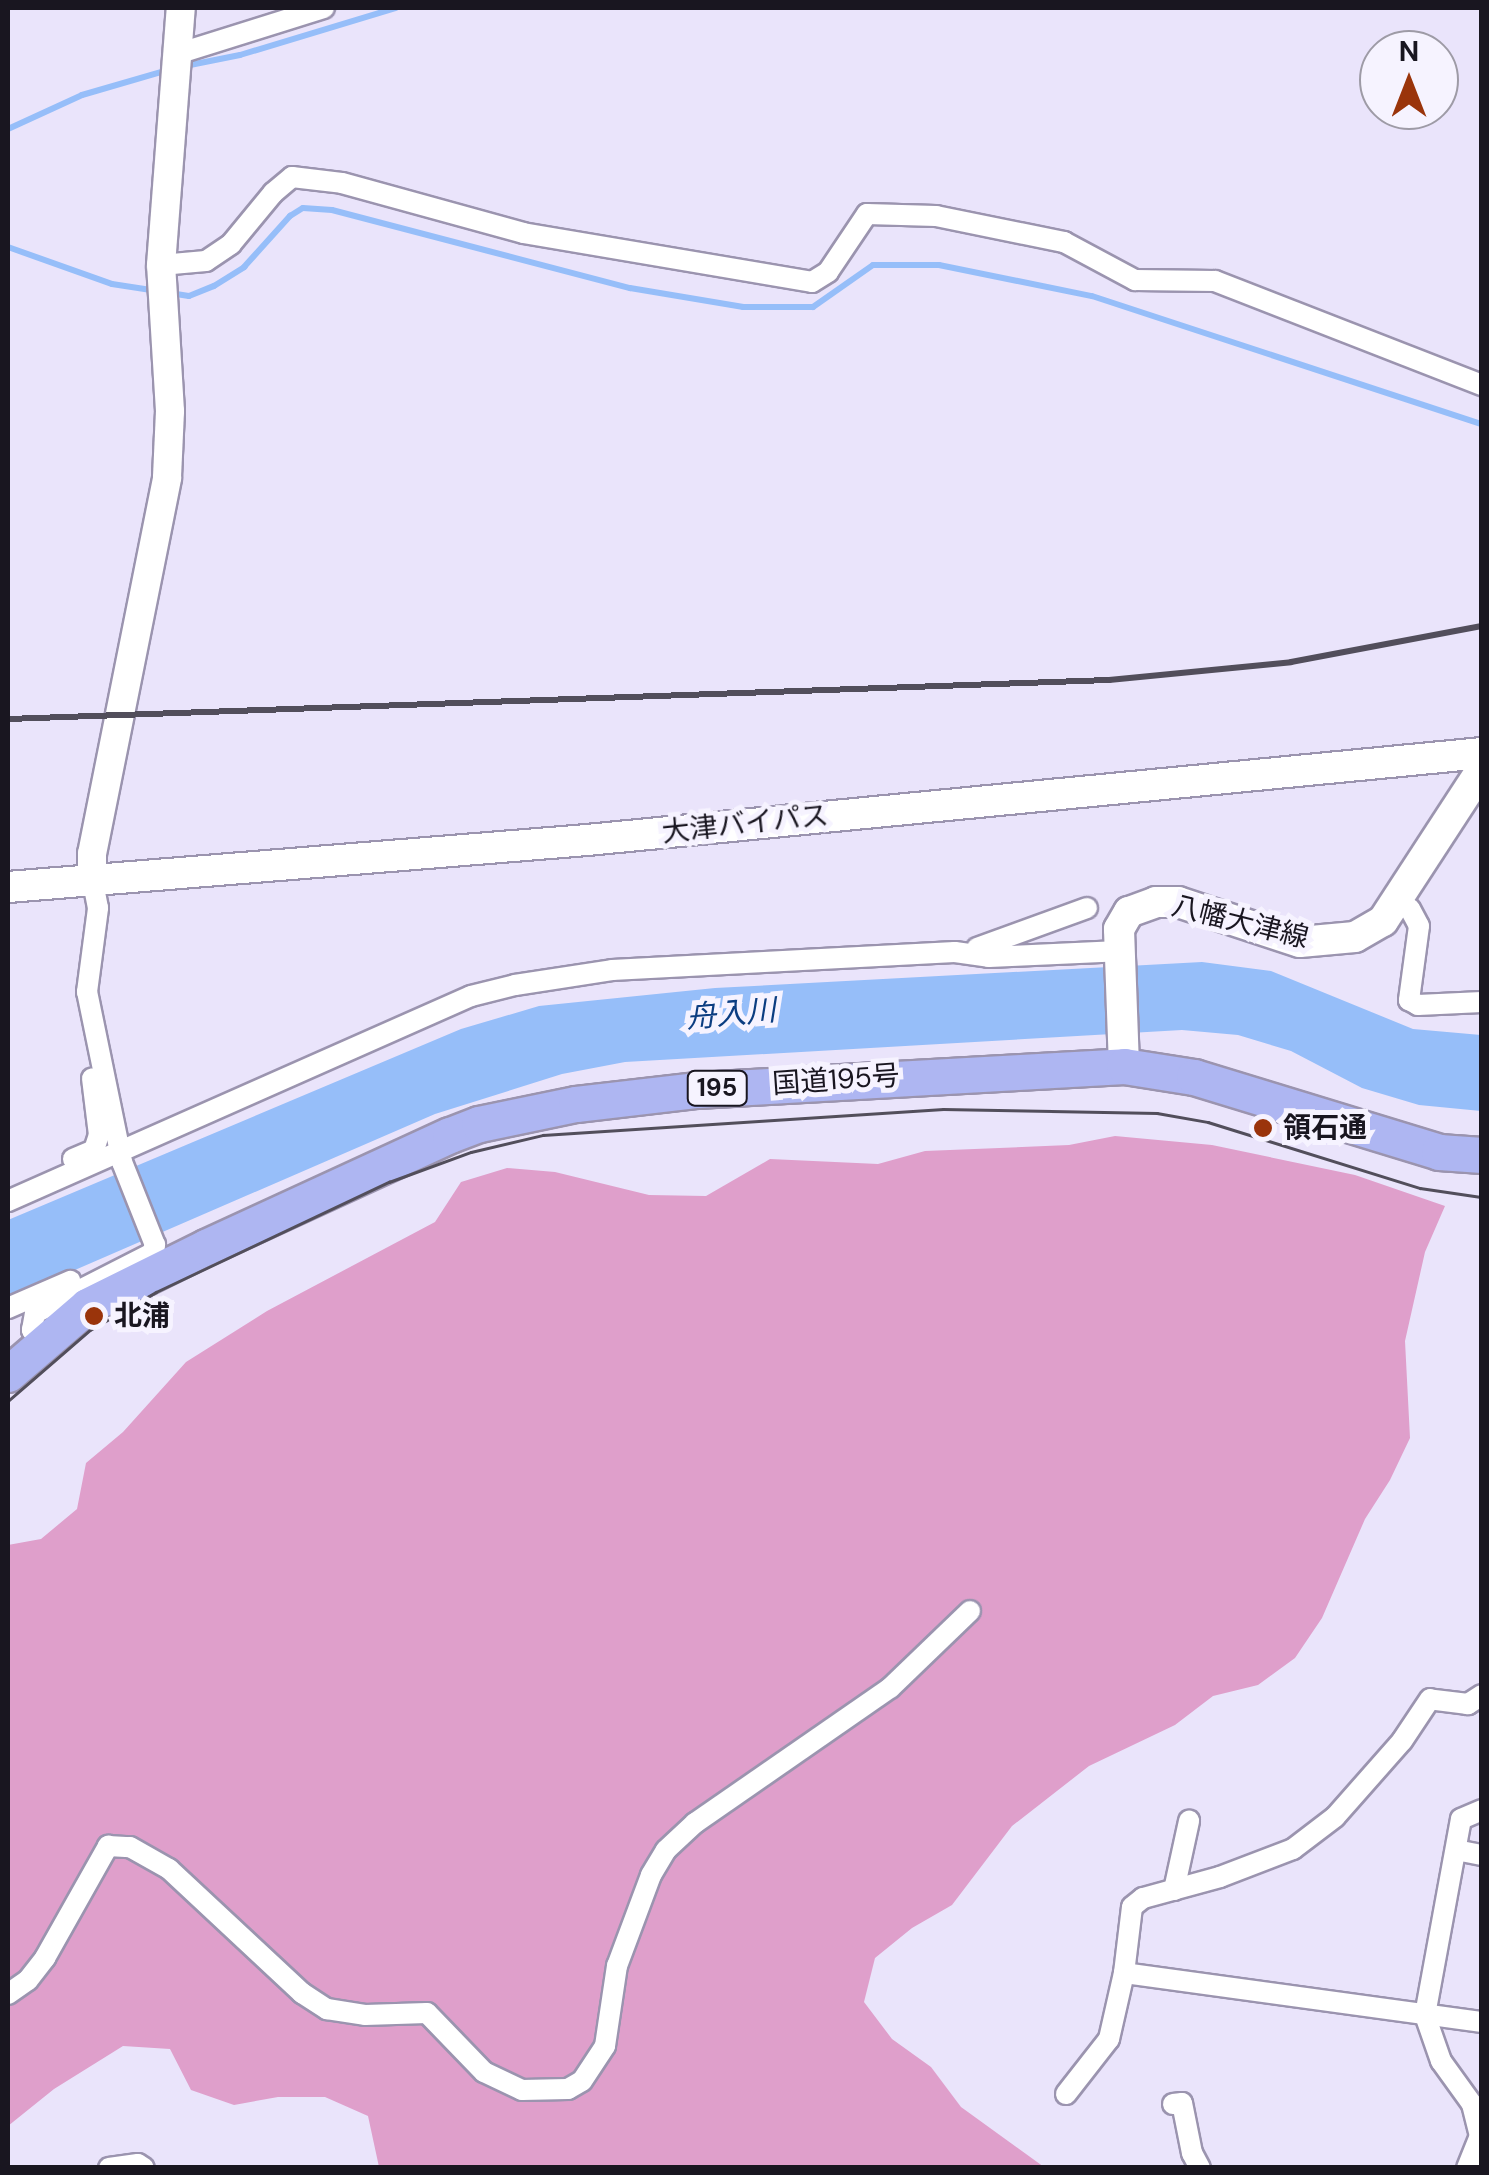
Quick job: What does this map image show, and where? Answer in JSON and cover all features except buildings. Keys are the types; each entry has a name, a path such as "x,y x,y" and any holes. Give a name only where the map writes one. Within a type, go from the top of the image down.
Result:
{"highway":[{"name":"国道195号","path":"8,1374 64,1321 117,1290 479,1124 576,1104 1124,1051 1194,1077 1439,1152 1482,1154"}],"main road":[{"name":"大津バイパス","path":"8,887 587,840 1482,753"},
{"name":"八幡大津線","path":"1124,1051 1119,929 1129,912 1156,902 1178,902 1300,942 1355,937 1383,922 1482,769"}],"street":[{"path":"8,1186 94,1150 99,1136 88,1036 98,908 92,854 167,477 170,410 161,265 181,8"},
{"path":"177,54 324,8"},
{"path":"161,265 206,261 218,253 292,177 358,187 522,232 812,282 828,272 868,214 936,216 1064,242 1135,280 1215,281 1482,385"},
{"path":"1397,899 1410,908 1419,926 1410,1000 1418,1005 1482,1002"},
{"path":"8,1201 122,1156 471,996 612,970 955,952 996,944 1087,908"},
{"path":"955,952 989,957 1120,955"},
{"path":"41,1343 32,1330 35,1313 152,1253 155,1242 122,1156 89,1002"},
{"path":"8,1308 155,1242"},
{"path":"8,1994 28,1980 45,1958 108,1846 130,1847 169,1869 279,1972 327,2009 365,2014 427,2012 484,2072 522,2090 568,2089 582,2081 606,2046 617,1966 651,1875 666,1850 695,1823 890,1688 970,1611"},
{"path":"1066,2094 1108,2039 1124,1973 1132,1907 1144,1898 1293,1849 1334,1817 1402,1740 1430,1700 1468,1704 1482,1695"},
{"path":"1467,2168 1480,2136 1479,2121 1472,2104 1441,2061 1424,2015 1461,1819 1482,1810"},
{"path":"1174,1890 1190,1821"},
{"path":"1456,1850 1482,1854"},
{"path":"1124,1973 1482,2022"},
{"path":"1173,2104 1182,2104 1192,2153 1200,2168"},
{"path":"108,2168 138,2164 144,2168"}],"shaded area":[{"path":"1115,1136 1212,1145 1355,1175 1445,1206 1425,1252 1405,1341 1410,1438 1365,1519 1322,1618 1295,1658 1258,1685 1213,1696 1175,1725 1089,1766 1012,1826 952,1905 912,1928 875,1958 864,2002 892,2039 931,2067 961,2107 1044,2167 379,2167 368,2116 325,2097 278,2097 234,2105 191,2090 170,2049 123,2046 54,2089 8,2126 8,1545 41,1539 77,1509 86,1463 123,1432 186,1362 267,1311 435,1222 461,1182 507,1168 555,1172 649,1195 706,1196 770,1159 878,1164 925,1151 1069,1145"}],"water":[{"name":"舟入川","path":"1202,962 1271,971 1413,1029 1481,1035 1481,1111 1419,1105 1362,1088 1291,1051 1238,1035 1182,1030 625,1062 562,1074 435,1114 8,1299 8,1220 461,1029 539,1006 715,988"}],"waterway":[{"path":"185,66 240,55 396,8"},
{"path":"8,129 82,95 168,70"},
{"path":"170,293 189,296 244,267 290,216 303,208 332,210 630,288 743,307 813,307 873,265 939,265 1092,296 1482,424"},
{"path":"8,247 112,284 157,291"}],"tram line":[{"path":"8,1401 90,1330 156,1292 389,1182 471,1152 543,1135 943,1109 1157,1113 1208,1122 1420,1188 1482,1197"}],"railway":[{"path":"8,719 1109,680 1291,662 1482,626"}],"place":[{"name":"領石通","path":"1263,1128"},
{"name":"北浦","path":"94,1316"}]}
